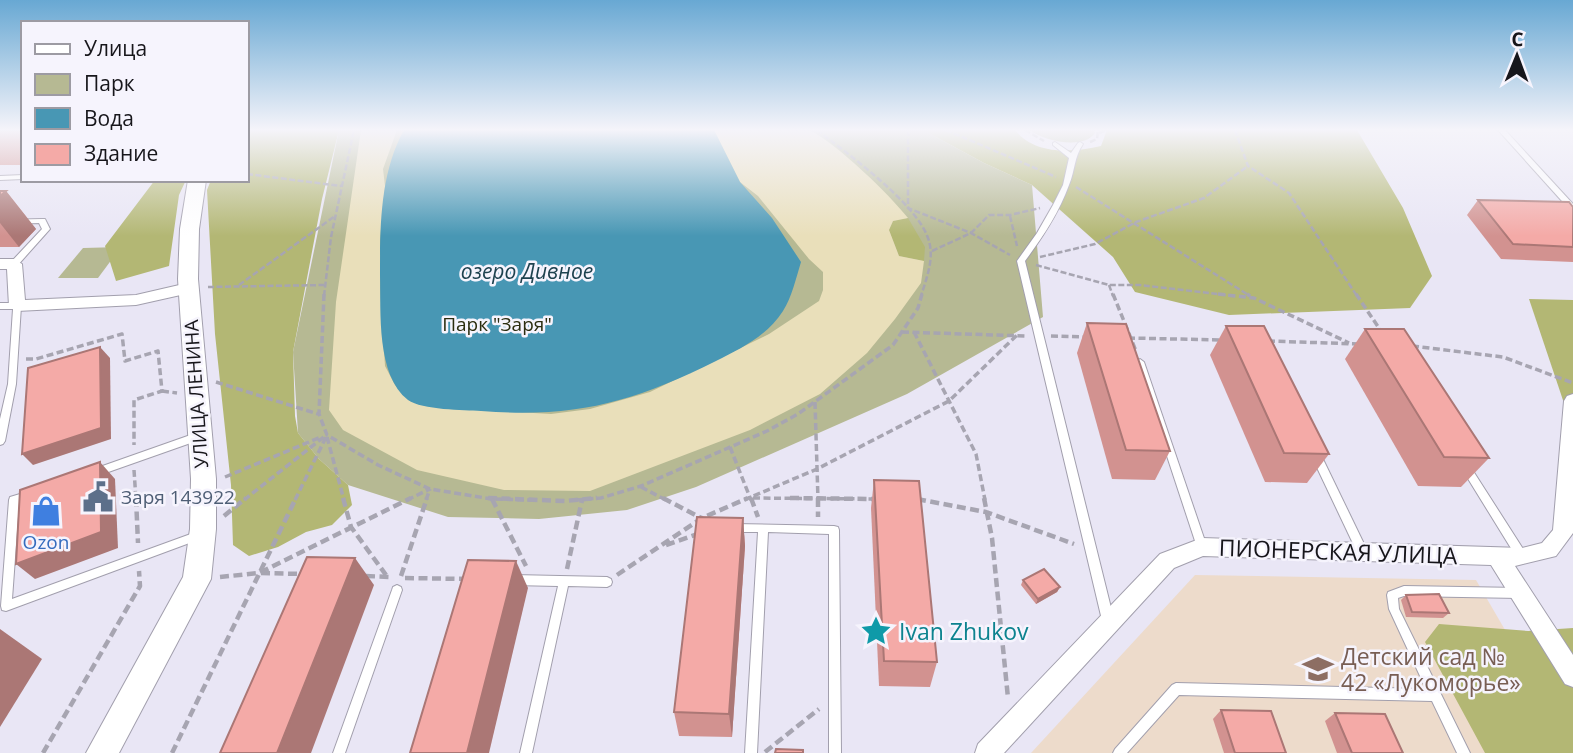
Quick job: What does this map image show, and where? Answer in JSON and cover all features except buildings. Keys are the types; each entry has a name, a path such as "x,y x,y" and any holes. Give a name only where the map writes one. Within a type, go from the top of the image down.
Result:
{"street":[{"name":"УЛИЦА ЛЕНИНА","path":"102,753 197,579 203,548 201,435 188,288 189,223 197,182"},
{"path":"7,264 17,306 136,300 188,288"},
{"path":"1522,557 1549,550 1563,533 1573,401"},
{"name":"ПИОНЕРСКАЯ УЛИЦА","path":"987,753 1167,561 1202,547 1522,557"},
{"path":"1497,556 1573,676"}],"lane":[{"path":"1069,165 1067,182 1046,228 1021,261 1108,622"},
{"path":"1533,165 1573,208"},
{"path":"0,177 21,177"},
{"path":"1561,195 1573,195"},
{"path":"0,222 41,221 46,229 7,264"},
{"path":"0,306 17,306 12,384 0,441"},
{"path":"1140,362 1202,547"},
{"path":"86,475 201,435"},
{"path":"1312,447 1362,551"},
{"path":"1457,453 1522,557"},
{"path":"38,492 14,500 6,606 202,533"},
{"path":"720,527 834,530 835,753"},
{"path":"751,753 763,528"},
{"path":"504,580 607,582"},
{"path":"526,753 564,582"},
{"path":"339,753 399,584"},
{"path":"1464,753 1394,609 1392,595 1404,591 1520,593"},
{"path":"1119,753 1175,689 1435,695"}],"path":[{"path":"346,165 324,285 319,414 351,527 387,577 399,584 504,580"},
{"path":"327,435 378,465 430,489 492,499 582,500 601,498 641,486 767,431 815,402 893,345 918,308 932,261 928,237 908,208 862,165"},
{"path":"908,165 908,208"},
{"path":"1028,165 1067,182 1136,222 1254,298 1349,343"},
{"path":"1021,261 1095,244 1136,222 1204,198 1248,166 1289,193 1382,333"},
{"path":"248,174 341,186"},
{"path":"932,251 971,233 989,215 1010,215 1057,204"},
{"path":"908,208 971,233 1021,261 1109,285 1140,285 1254,298"},
{"path":"237,287 335,215"},
{"path":"1010,215 1021,261"},
{"path":"188,288 324,285"},
{"path":"1109,285 1132,338"},
{"path":"902,332 1092,337"},
{"path":"914,332 976,454 992,538 1007,671 1009,730"},
{"path":"12,358 36,359 122,334 125,361 158,351 162,391"},
{"path":"607,582 702,518 817,469 949,401 1017,335"},
{"path":"1118,338 1234,341"},
{"path":"1260,341 1363,344"},
{"path":"1402,346 1491,355 1573,383"},
{"path":"216,382 319,414"},
{"path":"43,753 140,586 134,400 162,391 179,393"},
{"path":"815,402 818,530"},
{"path":"202,487 327,435"},
{"path":"202,533 327,435"},
{"path":"172,753 327,435"},
{"path":"730,447 763,528"},
{"path":"641,486 720,527"},
{"path":"259,573 430,489"},
{"path":"399,584 430,489"},
{"path":"751,498 882,499"},
{"path":"492,499 533,581"},
{"path":"908,499 986,513 1091,551"},
{"path":"564,582 582,500"},
{"path":"661,546 720,527"},
{"path":"197,579 259,573 310,575"},
{"path":"362,576 387,577 399,584"},
{"path":"763,753 835,697"}],"shaded area":[{"name":"Детский сад № 42 «Лукоморье»","path":"1195,575 1476,580 1573,747 1573,753 1031,753"}],"green space":[{"path":"248,165 330,165 293,352 295,416 298,433 319,459 348,485 352,505 332,525 306,532 278,547 249,556 233,545 231,485 215,334 207,190 210,182 248,182"},
{"name":"Парк \"Заря\"","path":"332,165 989,165 1032,185 1043,317 907,394 696,487 627,510 539,519 448,517 348,485 319,459 298,433 293,352"},
{"path":"989,165 1378,165 1403,208 1432,276 1410,308 1229,315 1135,292 1113,257 1032,185"},
{"path":"153,182 185,182 179,195 169,266 116,281 105,246"},
{"path":"908,218 925,247 924,261 899,256 889,230 893,221"},
{"path":"121,247 98,278 58,278 83,248"},
{"path":"1529,299 1573,300 1573,430"},
{"path":"1439,624 1528,631 1573,628 1573,753 1485,753 1425,642"}],"sand":[{"path":"356,165 384,165 380,287 385,366 395,385 410,401 444,408 551,414 590,409 650,392 769,334 819,301 823,290 823,272 809,259 758,196 740,182 732,165 856,165 908,218 893,221 889,230 899,256 924,261 921,283 895,319 867,353 820,394 750,430 590,491 504,490 417,470 343,430 329,410 336,302"}],"water":[{"name":"озеро Дивное","path":"390,165 732,165 740,182 772,218 801,262 783,311 761,335 716,361 657,388 602,404 546,412 433,408 408,400 390,375 385,359 381,324 380,257"}],"place":[{"name":"Заря 143922","path":"98,497"},
{"name":"Ozon","path":"46,511"},
{"name":"Ivan Zhukov","path":"876,631"},
{"name":"Детский сад № 42 «Лукоморье»","path":"1318,669"}]}
